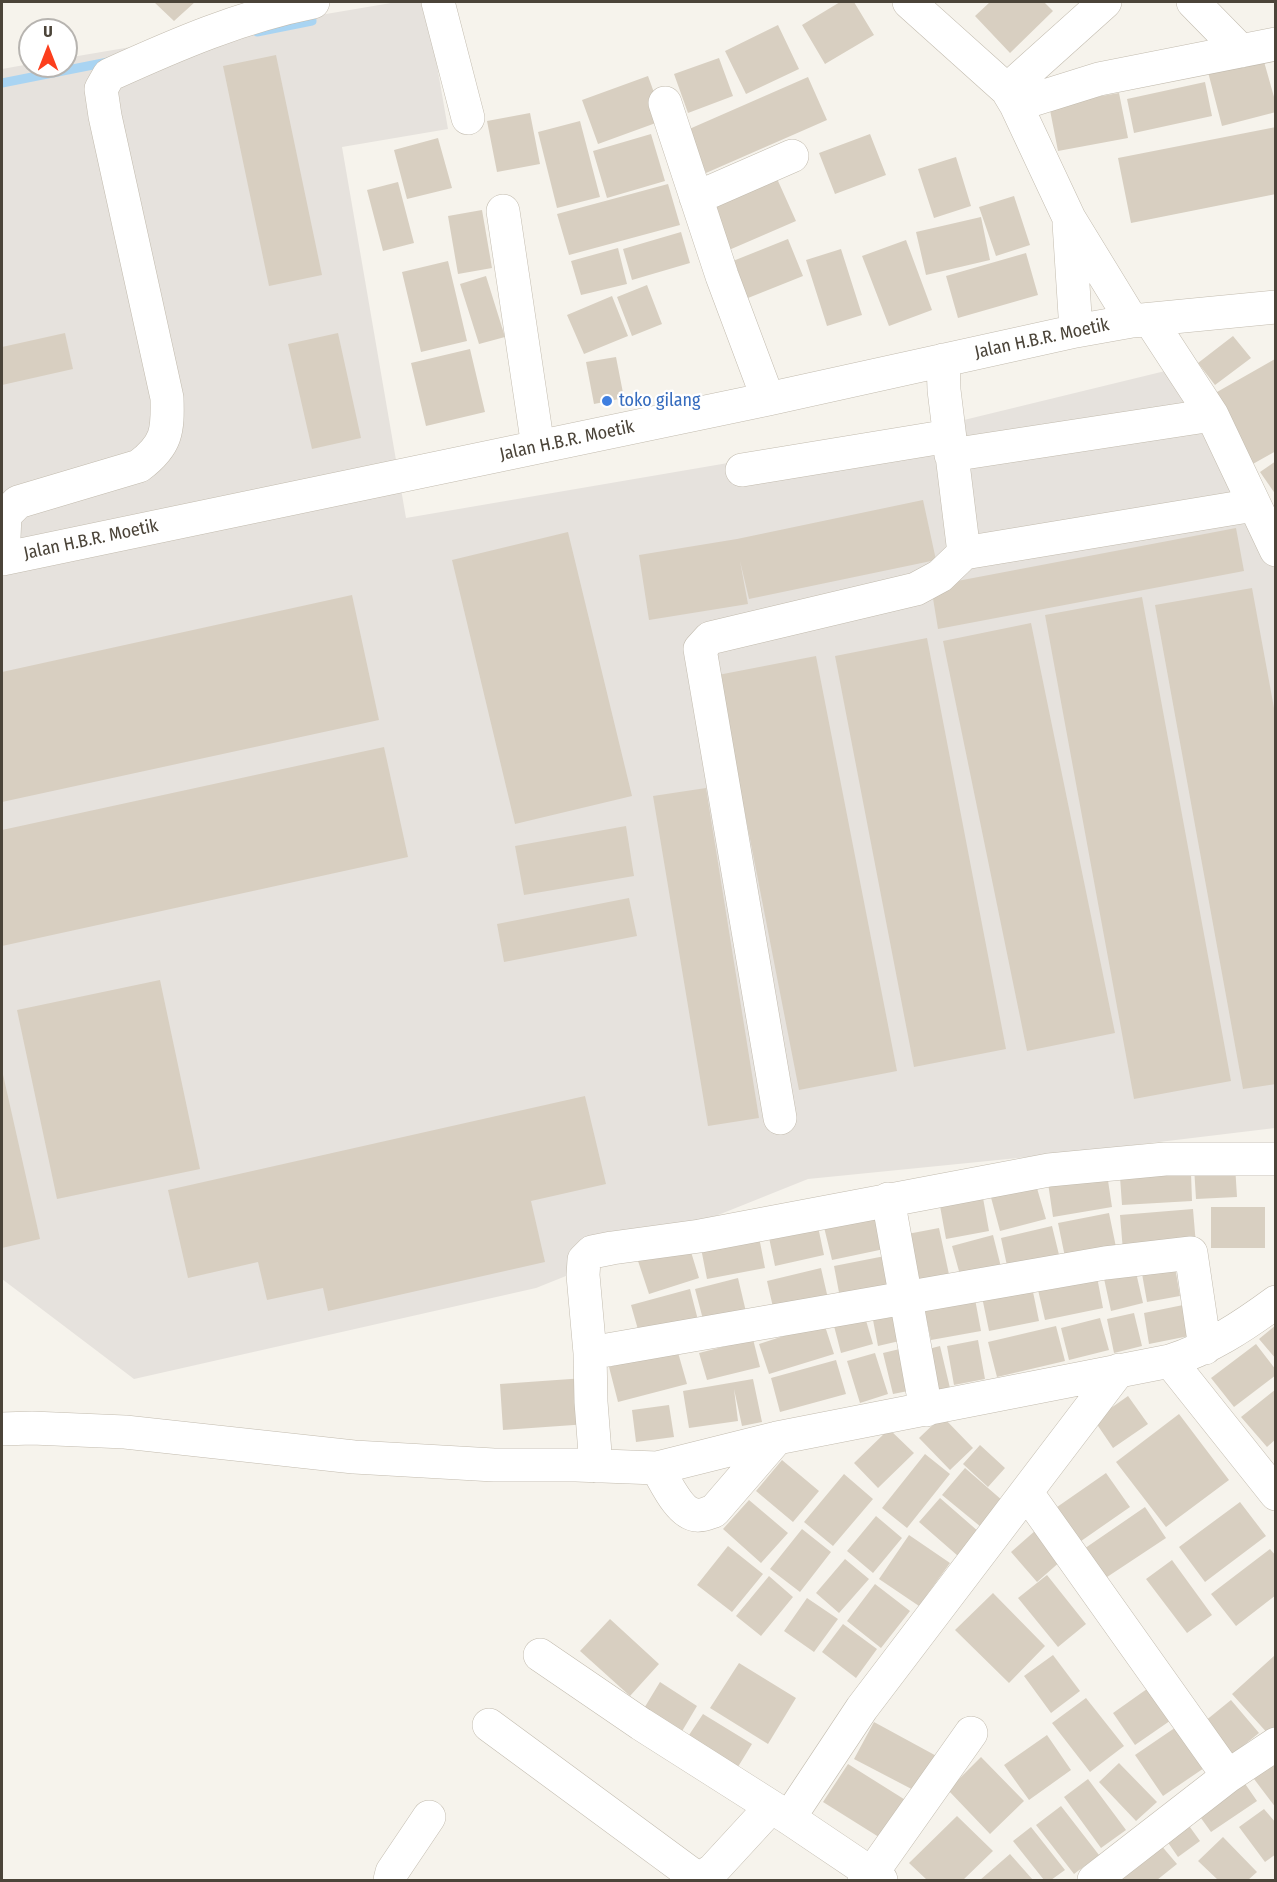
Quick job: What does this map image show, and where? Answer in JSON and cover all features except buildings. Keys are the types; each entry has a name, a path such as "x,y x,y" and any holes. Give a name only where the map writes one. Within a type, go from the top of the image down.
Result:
{"street":[{"path":"438,2 468,118"},
{"path":"909,2 1012,97 1069,218 1212,415 1275,550"},
{"path":"1012,97 1063,41 1106,2"},
{"path":"1193,2 1241,51"},
{"path":"2,559 5,515 18,502 139,466 154,455 164,440 168,423 167,398 125,215 101,89 109,75 167,48 236,22 307,3"},
{"path":"1063,41 1099,79"},
{"path":"1012,97 1275,44"},
{"path":"665,103 722,276 768,399"},
{"path":"696,198 792,156"},
{"path":"503,211 538,447"},
{"path":"1069,218 1076,331"},
{"name":"Jalan H.B.R. Moetik","path":"2,559 768,399 1076,331 1141,320 1275,307"},
{"path":"943,360 950,445 964,553"},
{"path":"742,470 1212,415"},
{"path":"780,1118 700,649 710,638 916,589 940,576 964,553 1254,505"},
{"path":"596,1466 583,1275 584,1260 592,1252 700,1236 1049,1170 1165,1159 1275,1159"},
{"path":"888,1199 926,1410"},
{"path":"590,1353 906,1297 1147,1257 1191,1253 1205,1348"},
{"path":"2,1429 125,1432 354,1457 494,1465 657,1468 777,1438 1170,1361 1205,1348 1244,1326 1275,1302"},
{"path":"1170,1361 1270,1476"},
{"path":"489,1725 694,1876 704,1876 780,1813 1119,1370"},
{"path":"657,1468 679,1505 693,1515 703,1515 714,1511 777,1438"},
{"path":"1027,1493 1228,1776"},
{"path":"540,1655 641,1724 780,1813 872,1878 971,1733"},
{"path":"1094,1881 1228,1776 1275,1743"},
{"path":"390,1881 392,1872 429,1817"}],"shaded area":[{"path":"397,2 426,2 448,129 342,147 406,518 927,429 1198,363 1275,536 1275,1128 1068,1153 808,1179 536,1288 134,1379 2,1279 2,69 18,66 18,78 78,78 78,56"}],"waterway":[{"path":"257,32 312,21 310,7"},
{"path":"2,83 108,62"}],"place":[{"name":"toko gilang","path":"607,401"}]}
